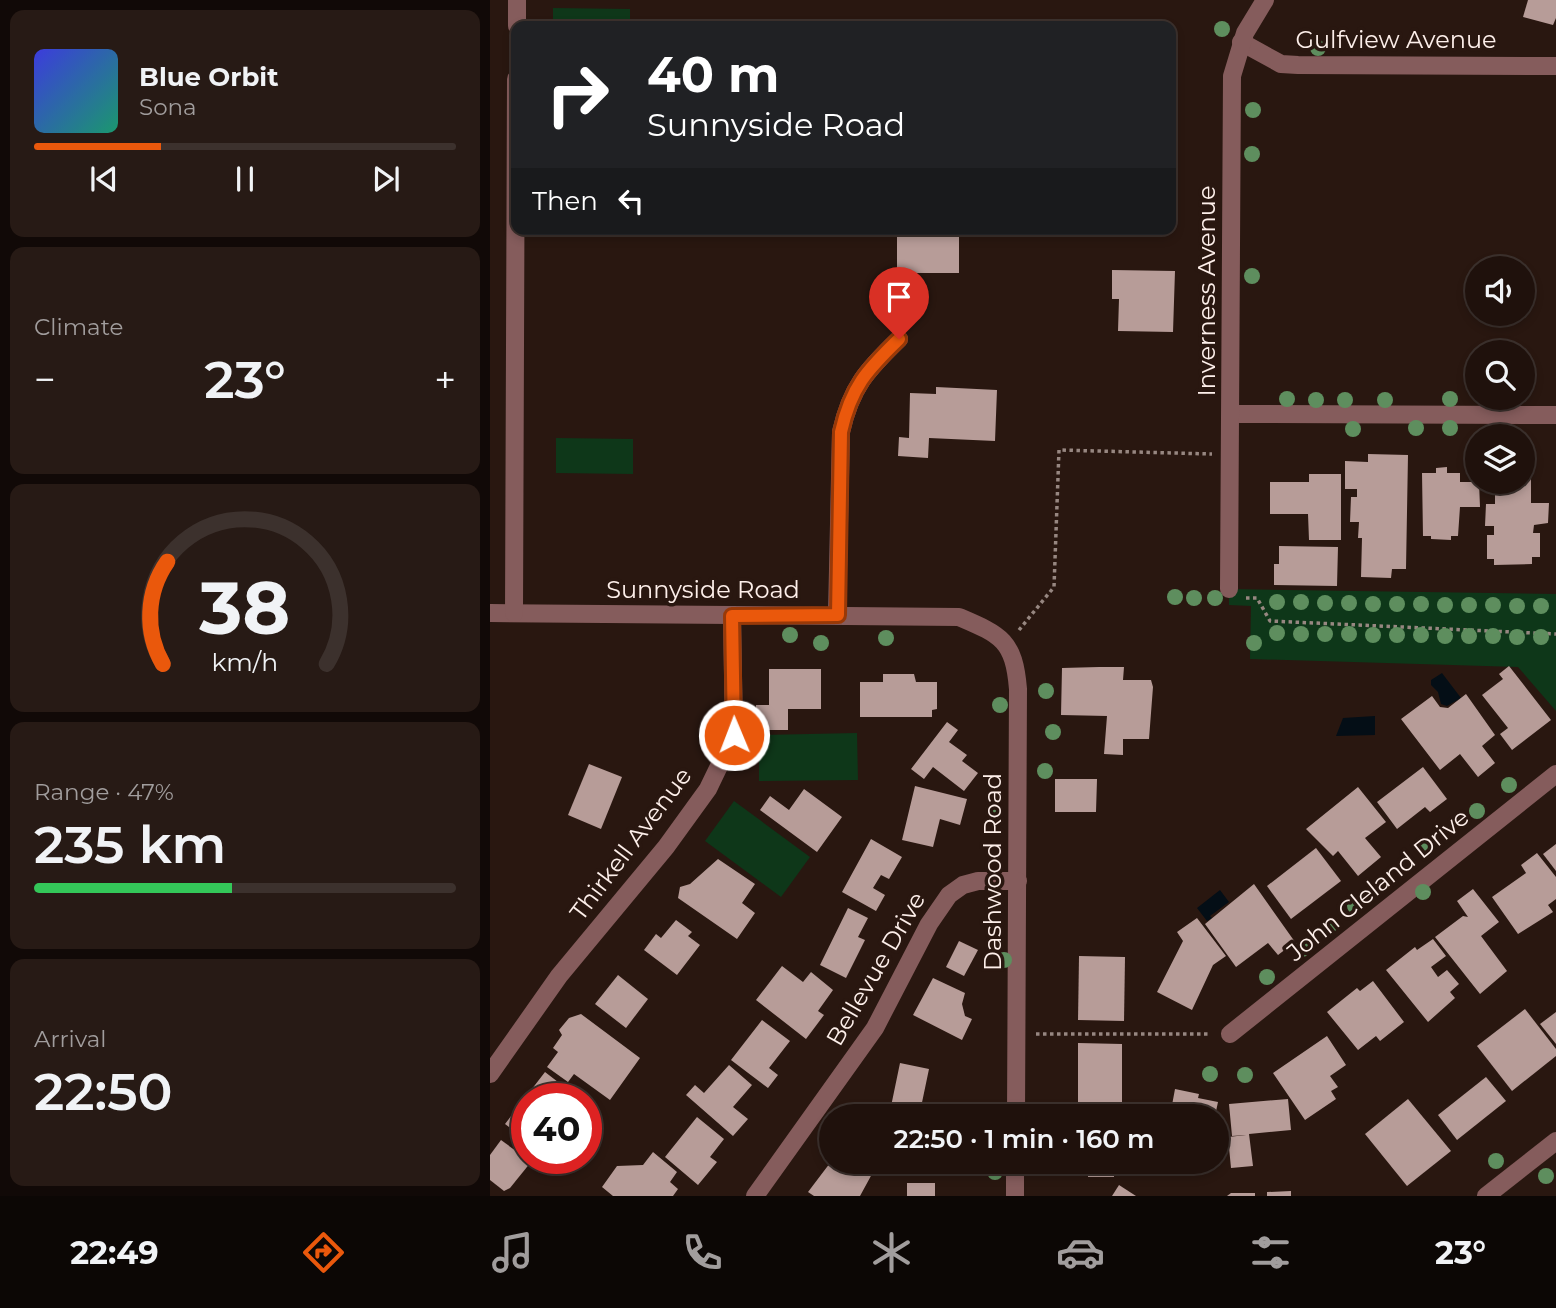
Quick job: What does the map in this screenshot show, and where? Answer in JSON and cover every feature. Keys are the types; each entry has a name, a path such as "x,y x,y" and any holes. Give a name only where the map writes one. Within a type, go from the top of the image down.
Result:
{"street":[{"path":"517,0 517,21"},
{"name":"Inverness Avenue","path":"1229,589 1232,76 1241,42 1263,0"},
{"name":"Gulfview Avenue","path":"1241,42 1281,64 1556,66"},
{"path":"514,613 515,235"},
{"path":"838,615 841,432 847,403 868,369 899,339"},
{"path":"1231,414 1556,415"},
{"name":"Sunnyside Road","path":"490,613 959,617 1001,639"},
{"name":"Thirkell Avenue","path":"490,1074 559,976 666,847 708,789 734,735 732,616"},
{"name":"Dashwood Road","path":"1001,639 1017,665 1018,689 1016,1104"},
{"name":"John Cleland Drive","path":"1230,1034 1556,774"},
{"name":"Bellevue Drive","path":"755,1196 875,1028 929,924 949,895 963,885 978,881 1018,881"},
{"path":"1486,1196 1556,1141"},
{"path":"1015,1174 1015,1196"}],"path":[{"path":"1001,639 1054,587 1059,450 1191,453"},
{"path":"1229,589 1233,598 1257,598 1270,621 1556,634"},
{"path":"1018,1034 1230,1034"}],"green space":[{"path":"553,8 630,9 630,21 553,21"},
{"path":"556,438 633,439 633,474 556,473"},
{"path":"1229,589 1556,594 1556,711 1518,667 1250,659 1251,606 1229,605"},
{"path":"857,733 858,780 759,781 759,735"},
{"path":"734,801 810,857 781,897 705,841"}],"shaded area":[{"path":"1442,673 1461,698 1447,706 1441,704 1438,692 1431,685 1431,680"},
{"path":"1375,716 1375,735 1336,736 1343,718"},
{"path":"1220,890 1229,902 1207,921 1197,908"}],"building":[{"path":"1528,0 1556,0 1556,18 1553,25 1523,17"},
{"path":"897,235 959,235 959,273 897,273"},
{"path":"1112,270 1175,271 1173,332 1118,331 1119,299 1112,299"},
{"path":"936,387 997,390 995,441 929,438 928,458 898,456 899,437 909,438 910,393 936,394"},
{"path":"1368,454 1408,455 1406,569 1392,569 1391,578 1361,577 1362,538 1358,538 1359,522 1350,522 1351,497 1357,497 1357,489 1345,489 1345,461 1368,462"},
{"path":"1447,467 1447,473 1460,473 1460,482 1465,482 1465,494 1479,494 1480,507 1460,507 1458,536 1451,536 1451,540 1423,536 1422,473 1436,473 1436,468"},
{"path":"1309,474 1341,474 1341,540 1309,540 1308,514 1270,514 1270,482 1309,482"},
{"path":"1495,494 1531,494 1531,503 1549,503 1548,523 1534,525 1533,533 1540,533 1540,557 1532,557 1532,564 1494,565 1494,559 1487,559 1487,535 1494,535 1494,526 1485,526 1486,504 1495,504"},
{"path":"1279,546 1338,547 1337,586 1274,585 1274,564 1279,564"},
{"path":"1509,666 1551,720 1512,750 1500,734 1508,728 1482,695 1503,679 1499,674"},
{"path":"1124,667 1123,680 1151,680 1153,687 1149,739 1123,739 1123,755 1104,754 1107,716 1061,715 1062,668"},
{"path":"769,669 821,669 821,709 788,709 788,730 756,730 756,705 769,705"},
{"path":"883,674 914,674 916,682 937,682 937,709 932,710 932,717 860,717 860,682 883,682"},
{"path":"1466,694 1495,735 1482,746 1495,763 1478,777 1460,754 1440,770 1401,719 1432,696 1440,707 1448,708"},
{"path":"947,722 958,730 949,742 967,755 962,761 978,773 964,791 933,767 924,779 911,769"},
{"path":"589,764 622,777 601,829 568,815"},
{"path":"1423,767 1447,799 1430,812 1425,807 1397,829 1377,802"},
{"path":"1055,779 1097,779 1096,812 1055,812"},
{"path":"915,786 967,799 960,825 940,819 933,847 902,840"},
{"path":"1358,787 1386,822 1365,838 1381,857 1358,876 1338,851 1333,856 1306,829"},
{"path":"804,789 842,817 817,852 760,810 770,796 789,810"},
{"path":"871,839 902,857 889,879 881,875 873,888 885,895 876,911 842,892"},
{"path":"1556,844 1556,871 1543,854"},
{"path":"1316,848 1341,881 1291,919 1267,886"},
{"path":"1537,853 1556,877 1556,899 1548,905 1553,912 1518,934 1492,897 1526,873 1521,865"},
{"path":"718,859 755,884 742,903 755,913 737,939 678,898 680,887 690,884"},
{"path":"1254,884 1295,942 1278,955 1268,943 1236,967 1205,924"},
{"path":"1473,889 1499,922 1481,936 1507,971 1480,994 1435,937 1463,916 1468,917 1457,901"},
{"path":"848,908 868,918 858,937 865,940 846,978 820,965"},
{"path":"1197,918 1226,956 1213,965 1192,1010 1157,992 1183,941 1177,932"},
{"path":"676,920 692,932 688,936 700,945 677,975 644,950 656,934 661,938"},
{"path":"1433,939 1446,956 1431,967 1438,977 1447,970 1459,984 1450,992 1455,998 1428,1022 1386,970 1415,947 1417,950"},
{"path":"959,941 978,950 964,976 946,967"},
{"path":"1079,956 1125,957 1124,1021 1078,1020"},
{"path":"782,966 803,982 811,972 833,990 818,1011 824,1015 806,1039 756,1000"},
{"path":"618,975 648,999 626,1028 595,1004"},
{"path":"933,978 965,993 962,1004 965,1016 972,1019 962,1040 913,1015"},
{"path":"1373,981 1404,1022 1380,1041 1376,1036 1358,1050 1327,1012 1357,988 1360,991"},
{"path":"1525,1009 1556,1049 1556,1056 1512,1091 1477,1046"},
{"path":"1556,1012 1556,1044 1540,1024"},
{"path":"581,1014 640,1058 610,1100 602,1094 602,1083 586,1083 574,1074 568,1082 547,1067 558,1052 553,1048 562,1035 559,1030 569,1018"},
{"path":"762,1020 790,1041 769,1068 778,1075 768,1088 731,1060"},
{"path":"1327,1036 1346,1065 1330,1076 1338,1087 1331,1091 1336,1099 1305,1120 1273,1073"},
{"path":"1078,1043 1122,1044 1122,1104 1078,1104"},
{"path":"900,1063 929,1069 922,1104 891,1104"},
{"path":"729,1065 752,1085 733,1107 748,1119 733,1136 686,1095 695,1085 704,1093"},
{"path":"545,1072 559,1083 537,1083"},
{"path":"1486,1077 1506,1101 1457,1140 1438,1115"},
{"path":"1175,1089 1199,1094 1198,1098 1218,1102 1218,1104 1172,1104"},
{"path":"1288,1099 1291,1130 1249,1134 1253,1166 1231,1168 1229,1137 1246,1135 1232,1136 1229,1104"},
{"path":"1408,1099 1451,1151 1407,1186 1365,1134"},
{"path":"511,1116 511,1129 505,1124"},
{"path":"697,1117 724,1139 710,1157 717,1162 698,1185 665,1157"},
{"path":"501,1140 511,1147 511,1174 521,1174 504,1191 490,1180 490,1155"},
{"path":"653,1152 677,1172 670,1182 678,1189 673,1196 613,1196 602,1187 617,1166 643,1165"},
{"path":"822,1174 872,1174 860,1196 814,1196 808,1192"},
{"path":"1088,1174 1114,1174 1114,1177 1088,1177"},
{"path":"907,1183 935,1183 935,1196 907,1196"},
{"path":"1119,1185 1136,1196 1112,1196"},
{"path":"1291,1191 1291,1196 1267,1196 1267,1192"},
{"path":"1231,1193 1255,1193 1255,1196 1227,1196"}],"route":[{"path":"734,735 732,616 838,615 841,432 847,403 868,369 899,339"}]}
